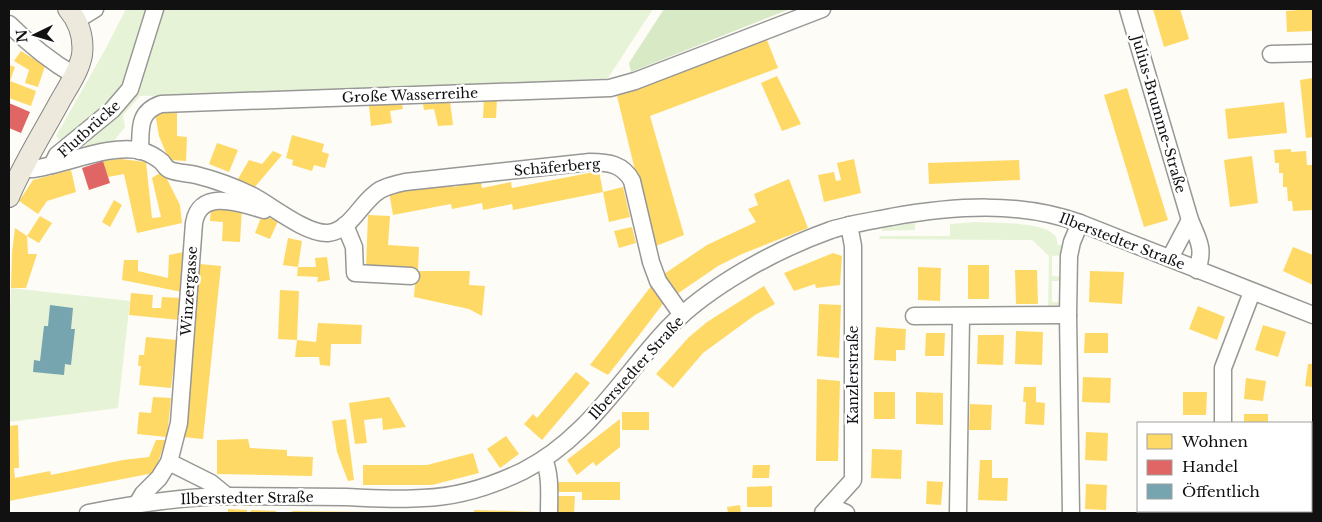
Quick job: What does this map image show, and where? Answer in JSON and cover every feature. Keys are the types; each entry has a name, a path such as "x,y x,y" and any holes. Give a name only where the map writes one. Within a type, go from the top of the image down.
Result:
{"main road":[{"path":"14,183 74,75 82,57 82,34 72,14"}],"street":[{"path":"72,14 95,9"},
{"name":"Flutbrücke","path":"52,165 57,155 112,110 130,89 135,79 156,9"},
{"name":"Große Wasserreihe","path":"140,151 143,118 152,107 161,104 610,88 635,81 822,9"},
{"name":"Julius-Brumme-Straße","path":"1128,9 1190,220 1201,246 1202,258 1197,270"},
{"path":"9,24 32,48 74,75"},
{"path":"1271,54 1313,54"},
{"path":"14,183 28,170 107,152 140,151"},
{"name":"Schäferberg","path":"140,151 151,155 169,170 215,180 254,197 284,216 322,233 334,232 345,225 364,203 379,191 405,182 590,162 614,164 623,168 629,174 651,262 658,281 682,315"},
{"name":"Winzergasse","path":"137,504 143,494 159,478 169,462 179,424 194,223 198,210 207,202 221,201 254,207 284,216"},
{"name":"Ilberstedter Straße","path":"88,513 196,496 422,498 447,496 482,487 522,471 544,459 570,440 596,414 682,315 749,269 831,230 919,213 981,207 1033,211 1065,218 1313,315"},
{"path":"1170,258 1190,220"},
{"path":"1071,513 1069,256 1072,242 1080,223"},
{"path":"345,225 354,246 355,273 412,276"},
{"name":"Kanzlerstraße","path":"826,510 853,480 853,246 849,225"},
{"path":"1223,422 1223,368 1252,292"},
{"path":"914,316 1068,315"},
{"path":"958,513 962,317"},
{"path":"544,459 548,468 549,481 548,513"},
{"path":"169,462 211,483 227,496"},
{"path":"826,510 846,513"}],"green space":[{"path":"126,9 653,9 608,78 361,91 140,96 123,115 125,127 113,142 72,153 56,136"},
{"path":"664,9 790,9 631,72 629,63"},
{"path":"975,222 1031,225 1051,232 1056,237 1058,245 1063,245 1063,255 1052,256 1052,276 1063,277 1062,281 1052,281 1052,302 1062,302 1054,310 1048,311 1049,256 1032,240 879,239 880,236 950,236 950,224"},
{"path":"915,223 915,230 882,231 882,227"},
{"path":"11,288 130,301 118,408 9,422"}],"building: Wohnen":[{"path":"1153,9 1180,9 1189,39 1164,47"},
{"path":"1313,9 1313,31 1287,32 1286,11"},
{"path":"767,40 778,68 650,116 684,235 656,246 641,195 617,96"},
{"path":"21,51 45,66 38,87 25,83 29,70 14,61"},
{"path":"9,65 15,67 10,81 36,91 31,106 9,98"},
{"path":"777,76 801,124 782,131 761,83"},
{"path":"1313,78 1313,137 1306,138 1300,80"},
{"path":"1127,88 1168,220 1144,227 1104,95"},
{"path":"484,98 497,99 496,118 483,118"},
{"path":"422,99 434,99 435,104 450,101 453,125 438,126 434,109 424,110"},
{"path":"401,100 403,109 390,111 392,123 371,126 369,106"},
{"path":"1284,102 1287,133 1228,139 1225,109"},
{"path":"177,112 177,136 187,137 186,161 169,160 159,136 155,113"},
{"path":"292,135 324,144 322,152 329,154 325,168 314,165 312,171 292,165 293,160 286,158"},
{"path":"217,143 238,150 229,172 209,164"},
{"path":"1291,149 1291,152 1306,151 1307,165 1313,165 1313,210 1293,211 1292,201 1288,201 1287,187 1283,187 1283,173 1279,173 1279,163 1275,163 1274,150"},
{"path":"273,151 282,155 254,188 238,179 249,160 262,164"},
{"path":"1252,156 1258,203 1230,207 1224,160"},
{"path":"121,159 146,162 152,218 161,217 152,178 163,171 180,205 182,223 137,233 124,174 108,177 103,161"},
{"path":"854,159 861,193 824,202 818,175 834,172 836,181 841,180 837,163"},
{"path":"1019,160 1020,180 929,184 928,163"},
{"path":"71,170 76,192 47,201 38,214 19,201 33,180"},
{"path":"599,171 603,192 513,210 512,204 483,210 482,203 452,209 451,204 393,215 389,192 452,180 453,187 481,182 482,188 511,182 512,188"},
{"path":"789,179 808,228 742,254 718,266 677,294 664,274 707,245 756,222 748,209 758,205 754,194"},
{"path":"623,187 630,217 609,222 603,192"},
{"path":"114,200 122,205 110,227 102,222"},
{"path":"211,206 242,208 240,242 222,241 223,222 210,221"},
{"path":"262,215 278,221 270,239 255,233"},
{"path":"368,215 390,216 388,245 419,247 418,270 366,267"},
{"path":"40,216 52,223 39,243 27,236"},
{"path":"632,227 636,243 619,248 614,231"},
{"path":"15,228 27,236 28,254 37,254 26,288 11,288"},
{"path":"288,238 302,241 298,267 283,265"},
{"path":"1293,247 1313,255 1313,285 1283,271"},
{"path":"184,252 182,292 122,280 124,260 138,260 138,271 168,278 169,255"},
{"path":"833,253 842,256 840,285 816,288 815,284 794,291 784,273"},
{"path":"327,257 330,280 317,282 318,277 297,276 298,267 316,267 315,258"},
{"path":"200,264 221,266 203,439 182,437"},
{"path":"968,265 989,265 989,299 968,299"},
{"path":"918,267 941,268 940,301 918,300"},
{"path":"1015,270 1037,270 1038,304 1016,304"},
{"path":"416,271 470,271 469,285 485,286 482,316 469,309 414,297"},
{"path":"1090,271 1124,272 1122,304 1089,302"},
{"path":"652,285 665,301 640,334 608,375 590,365"},
{"path":"764,286 775,304 755,315 703,353 673,388 656,374 688,338 707,322"},
{"path":"280,290 299,291 297,340 278,339"},
{"path":"131,293 153,295 152,308 161,308 162,297 182,298 180,320 129,315"},
{"path":"819,304 841,305 839,358 817,356"},
{"path":"1198,306 1225,317 1217,340 1189,329"},
{"path":"318,323 362,325 361,344 331,344 330,366 320,365 319,357 295,357 297,340 316,342"},
{"path":"1263,325 1286,332 1278,357 1255,350"},
{"path":"876,327 906,329 905,350 896,350 896,361 874,360"},
{"path":"1016,331 1043,332 1042,365 1015,364"},
{"path":"926,333 945,333 944,356 925,356"},
{"path":"1085,333 1108,333 1108,353 1084,353"},
{"path":"978,335 1004,335 1003,365 977,364"},
{"path":"146,337 177,340 171,388 139,385 141,366 138,366 139,355 144,355"},
{"path":"1308,364 1313,364 1313,387 1305,386"},
{"path":"576,372 590,383 542,440 524,424 533,414 537,418"},
{"path":"1083,377 1111,378 1110,403 1082,402"},
{"path":"1246,378 1266,381 1263,401 1244,399"},
{"path":"817,379 840,381 838,461 816,461"},
{"path":"1024,387 1036,387 1036,402 1045,403 1044,425 1025,424 1026,402 1023,402"},
{"path":"874,392 895,392 895,419 874,419"},
{"path":"916,392 943,393 943,425 916,424"},
{"path":"1183,392 1207,392 1206,415 1183,415"},
{"path":"153,397 171,398 167,437 137,434 139,412 151,413"},
{"path":"389,397 406,427 383,430 382,418 364,420 367,443 355,444 349,403"},
{"path":"970,404 992,405 991,430 969,430"},
{"path":"622,412 649,412 649,430 622,430"},
{"path":"1244,414 1268,414 1268,422 1244,422"},
{"path":"346,419 354,480 348,481 337,452 332,421"},
{"path":"620,419 620,447 596,466 593,462 577,475 567,460"},
{"path":"18,425 19,468 14,468 15,478 50,471 51,475 123,460 149,457 156,440 166,440 154,473 9,501 9,426"},
{"path":"1086,432 1108,433 1107,461 1085,460"},
{"path":"506,436 519,454 500,468 487,449"},
{"path":"248,439 250,448 287,450 287,456 313,457 312,476 217,474 217,440"},
{"path":"872,449 902,450 901,479 871,478"},
{"path":"473,453 479,473 432,485 363,485 363,465 427,465"},
{"path":"980,460 992,460 992,478 1008,478 1007,501 978,500"},
{"path":"753,465 770,465 769,478 752,478"},
{"path":"927,481 943,482 941,505 926,504"},
{"path":"558,482 620,482 620,500 582,500 582,492 558,492"},
{"path":"1086,484 1107,485 1106,510 1085,509"},
{"path":"772,486 772,507 747,507 747,487"},
{"path":"557,496 575,496 574,513 557,513"},
{"path":"740,505 741,513 728,513 727,507"},
{"path":"228,509 247,510 247,513 228,513"},
{"path":"251,510 276,511 276,513 250,513"},
{"path":"474,510 540,512 540,513 474,513"},
{"path":"292,511 372,512 372,513 292,513"}],"building: Handel":[{"path":"9,103 30,112 21,133 9,128"},
{"path":"103,161 110,183 89,190 82,168"}],"building: Öffentlich":[{"path":"50,305 73,308 71,329 75,329 71,365 65,364 64,375 33,372 34,360 40,361 44,326 48,326"}]}
